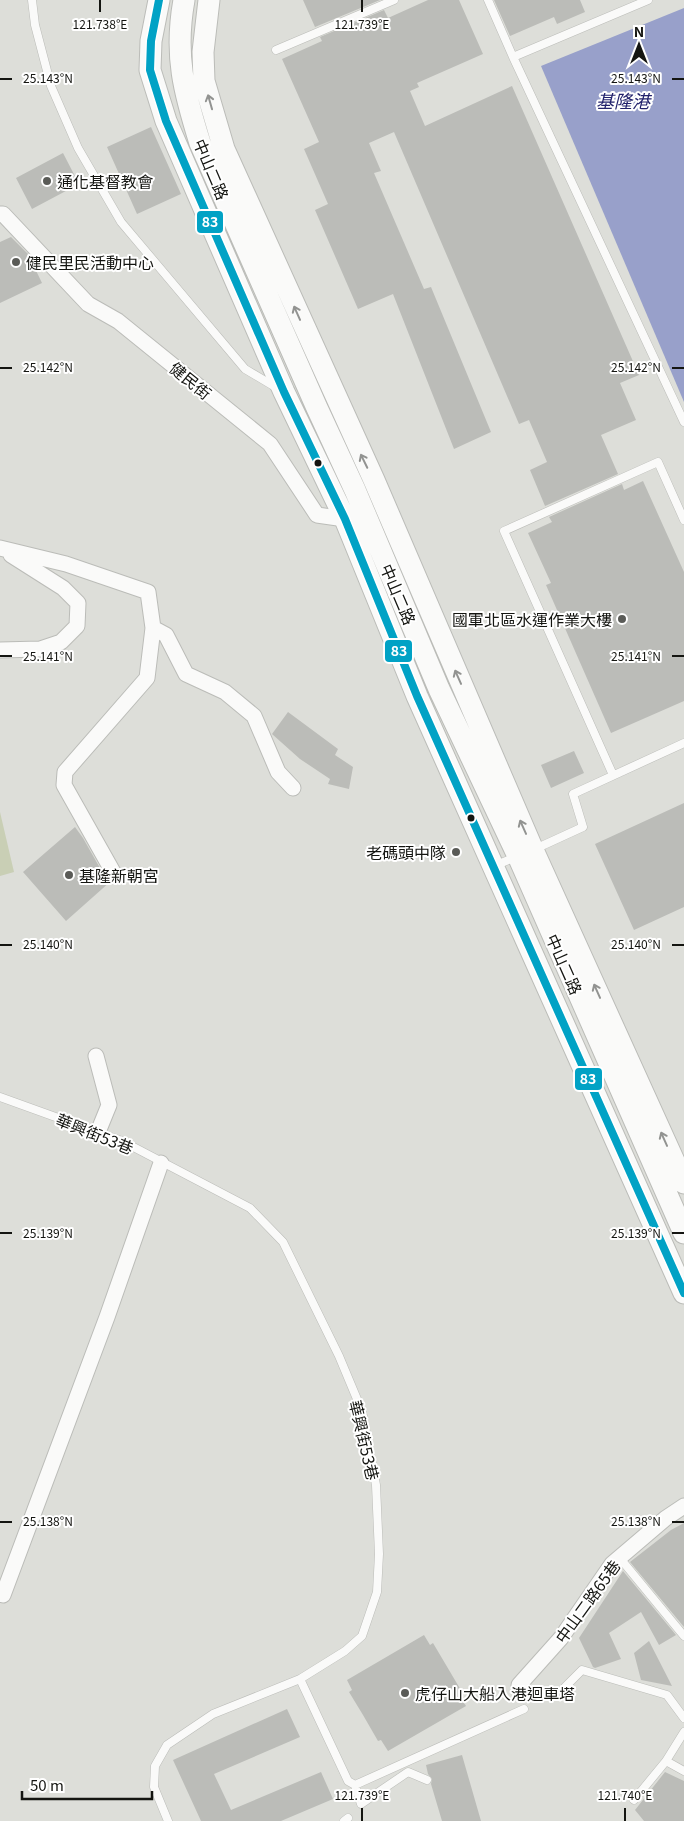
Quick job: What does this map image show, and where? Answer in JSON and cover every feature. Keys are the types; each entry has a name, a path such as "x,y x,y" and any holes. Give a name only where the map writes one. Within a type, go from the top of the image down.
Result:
{"street":[{"name":"中山二路","path":"159,0 151,41 150,70 158,102 284,392 365,512"},
{"name":"中山二路","path":"184,0 180,37 181,69 200,143 365,512 418,696 684,1293"},
{"name":"中山二路","path":"209,0 202,52 204,81 224,149 374,480 365,512"},
{"name":"健民街","path":"0,214 3,214 88,304 118,321 270,444 317,515 365,512"},
{"path":"365,512 684,1183"},
{"path":"0,548 66,564 148,592 153,628 147,678 65,772 64,785 113,872"},
{"path":"0,548 63,588 78,603 77,626 62,642 40,649 0,650"},
{"path":"153,628 166,635 186,674 225,692 254,716 278,772 293,788"},
{"name":"中山二路","path":"526,853 684,1233"},
{"path":"96,1056 109,1105 98,1132"},
{"path":"1,1597 108,1317 161,1163"},
{"name":"中山二路65巷","path":"519,1685 561,1638 612,1564 666,1518 684,1506"}],"lane":[{"path":"32,0 51,86 78,148 121,222 245,369 284,392"},
{"path":"276,50 394,0"},
{"path":"488,0 684,422"},
{"path":"513,56 648,0"},
{"path":"613,775 504,531 658,462 684,520"},
{"path":"494,866 584,827 573,794 684,743"},
{"name":"華興街53巷","path":"0,1097 122,1141 250,1208 284,1242 339,1356 362,1411 376,1484 379,1554 377,1592 362,1636 345,1651 300,1678 213,1714 167,1745 155,1766 154,1787 168,1821"},
{"path":"619,1557 684,1635"},
{"path":"565,1687 582,1670 666,1695 684,1718"},
{"path":"300,1678 348,1781 356,1785 361,1804 408,1772 427,1780"},
{"path":"356,1785 524,1709"},
{"path":"634,1800 666,1761 684,1732"},
{"path":"666,1761 684,1770"}],"green space":[{"path":"0,812 14,872 0,876"}],"water":[{"name":"基隆港","path":"684,8 684,402 541,66"}],"building":[{"path":"303,0 380,0 315,27"},
{"path":"428,0 459,0 483,54 417,83 419,87 410,91 425,126 512,86 639,375 620,383 636,420 601,435 618,474 545,506 530,470 547,462 529,420 519,424 394,132 369,143 381,171 374,173 424,289 431,287 491,432 454,449 393,294 358,309 315,210 328,204 304,149 319,142 282,59 322,41 320,37 384,10 388,18"},
{"path":"494,0 580,0 585,12 557,24 554,17 510,36"},
{"path":"151,127 181,194 137,214 107,147"},
{"name":"通化基督教會","path":"63,153 79,184 32,209 16,178"},
{"name":"健民里民活動中心","path":"11,237 28,254 42,283 0,303 0,242"},
{"name":"國軍北區水運作業大樓","path":"643,481 684,572 684,701 611,733 546,585 551,583 528,533 552,522 549,517 622,484 624,490"},
{"path":"288,712 338,749 335,755 353,767 349,789 328,784 330,779 300,759 272,734"},
{"path":"574,751 584,773 551,788 541,765"},
{"path":"684,803 684,907 634,930 595,844"},
{"name":"基隆新朝宮","path":"75,827 105,877 111,881 66,921 23,872"},
{"path":"684,1523 684,1627 630,1562 671,1530"},
{"path":"623,1571 676,1635 659,1645 641,1612 609,1633 621,1659 595,1668 579,1638"},
{"name":"虎仔山大船入港迴車塔","path":"424,1635 430,1645 433,1643 462,1692 459,1694 466,1706 388,1751 381,1740 378,1741 349,1692 352,1690 347,1680"},
{"path":"649,1641 672,1686 641,1680 634,1653"},
{"path":"287,1709 300,1737 214,1774 231,1810 321,1772 333,1799 281,1821 201,1821 173,1760"},
{"path":"462,1755 481,1821 442,1821 431,1784 432,1779 428,1774 426,1765"},
{"path":"665,1772 684,1781 684,1821 644,1821 635,1810"}],"transit line":[{"name":"83","path":"159,0 151,41 150,70 166,121 284,392 345,519 417,696 684,1293"}],"place":[{"name":"通化基督教會","path":"47,181"},
{"name":"健民里民活動中心","path":"16,262"},
{"name":"國軍北區水運作業大樓","path":"622,619"},
{"name":"老碼頭中隊","path":"456,852"},
{"name":"基隆新朝宮","path":"69,875"},
{"name":"虎仔山大船入港迴車塔","path":"405,1693"}]}
